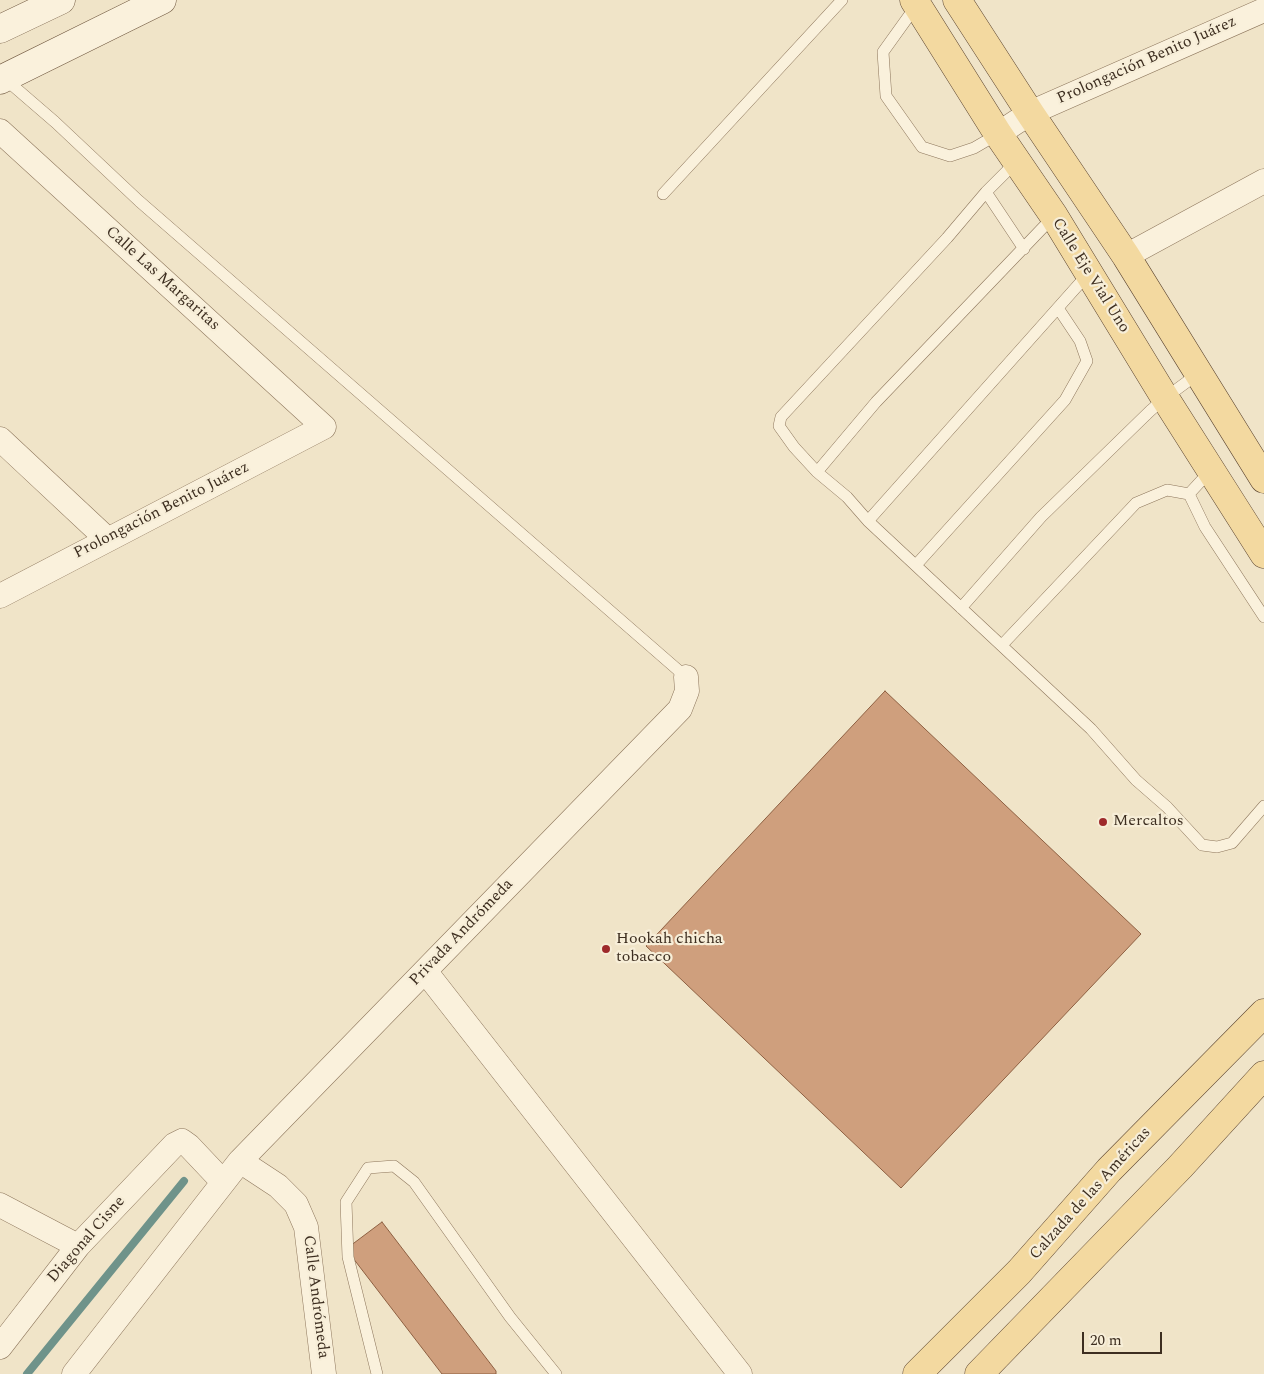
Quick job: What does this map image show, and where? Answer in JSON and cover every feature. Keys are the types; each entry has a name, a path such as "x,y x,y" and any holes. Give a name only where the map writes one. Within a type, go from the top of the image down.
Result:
{"main road":[{"path":"958,0 1030,113 1126,256 1264,478"},
{"name":"Calle Eje Vial Uno","path":"915,2 998,134 1018,160 1054,216 1165,398 1264,554"},
{"name":"Calzada de las Américas","path":"917,1374 1019,1272 1109,1170 1264,1013"},
{"path":"979,1374 1180,1167 1264,1075"}],"street":[{"path":"0,29 61,0"},
{"path":"2,79 162,0"},
{"name":"Prolongación Benito Juárez","path":"998,134 1030,113 1264,10"},
{"name":"Calle Las Margaritas","path":"0,130 324,426"},
{"path":"1126,256 1264,181"},
{"name":"Prolongación Benito Juárez","path":"0,596 324,426"},
{"path":"0,439 107,539"},
{"name":"Privada Andrómeda","path":"223,1182 240,1161 680,708 687,691 686,677"},
{"path":"425,971 740,1374"},
{"name":"Diagonal Cisne","path":"0,1347 78,1246 174,1145 182,1141 189,1146 223,1182"},
{"name":"Calle Andrómeda","path":"240,1161 278,1186 296,1204 306,1227 324,1374"},
{"path":"74,1374 223,1182"},
{"path":"0,1205 78,1246"}],"lane":[{"path":"663,194 842,0"},
{"path":"915,2 883,52 886,96 922,147 950,156 974,148 998,134"},
{"path":"2,79 55,122 139,201 686,677"},
{"path":"1018,160 986,192 947,238 781,417 779,426 794,447 817,472 847,497 868,521 1091,729 1136,780 1167,807 1202,845 1217,847 1232,843 1264,806"},
{"path":"986,192 1024,249"},
{"path":"817,472 876,402 1054,216"},
{"path":"868,521 1089,273"},
{"path":"916,565 1066,400 1070,393 1087,361 1080,341 1058,308"},
{"path":"961,608 1041,517 1165,398 1199,373"},
{"path":"1189,494 1211,470"},
{"path":"1002,645 1136,503 1166,490 1189,494"},
{"path":"1189,494 1205,527 1264,617"},
{"path":"377,1374 348,1257 346,1202 368,1168 394,1166 414,1182 510,1317 556,1374"}],"building":[{"path":"885,691 1141,934 901,1188 646,946"},
{"path":"382,1222 496,1371 496,1374 442,1374 346,1249"}],"waterway":[{"path":"27,1374 184,1181"}],"place":[{"name":"Mercaltos","path":"1103,822"},
{"name":"Hookah chicha tobacco","path":"606,949"}]}
